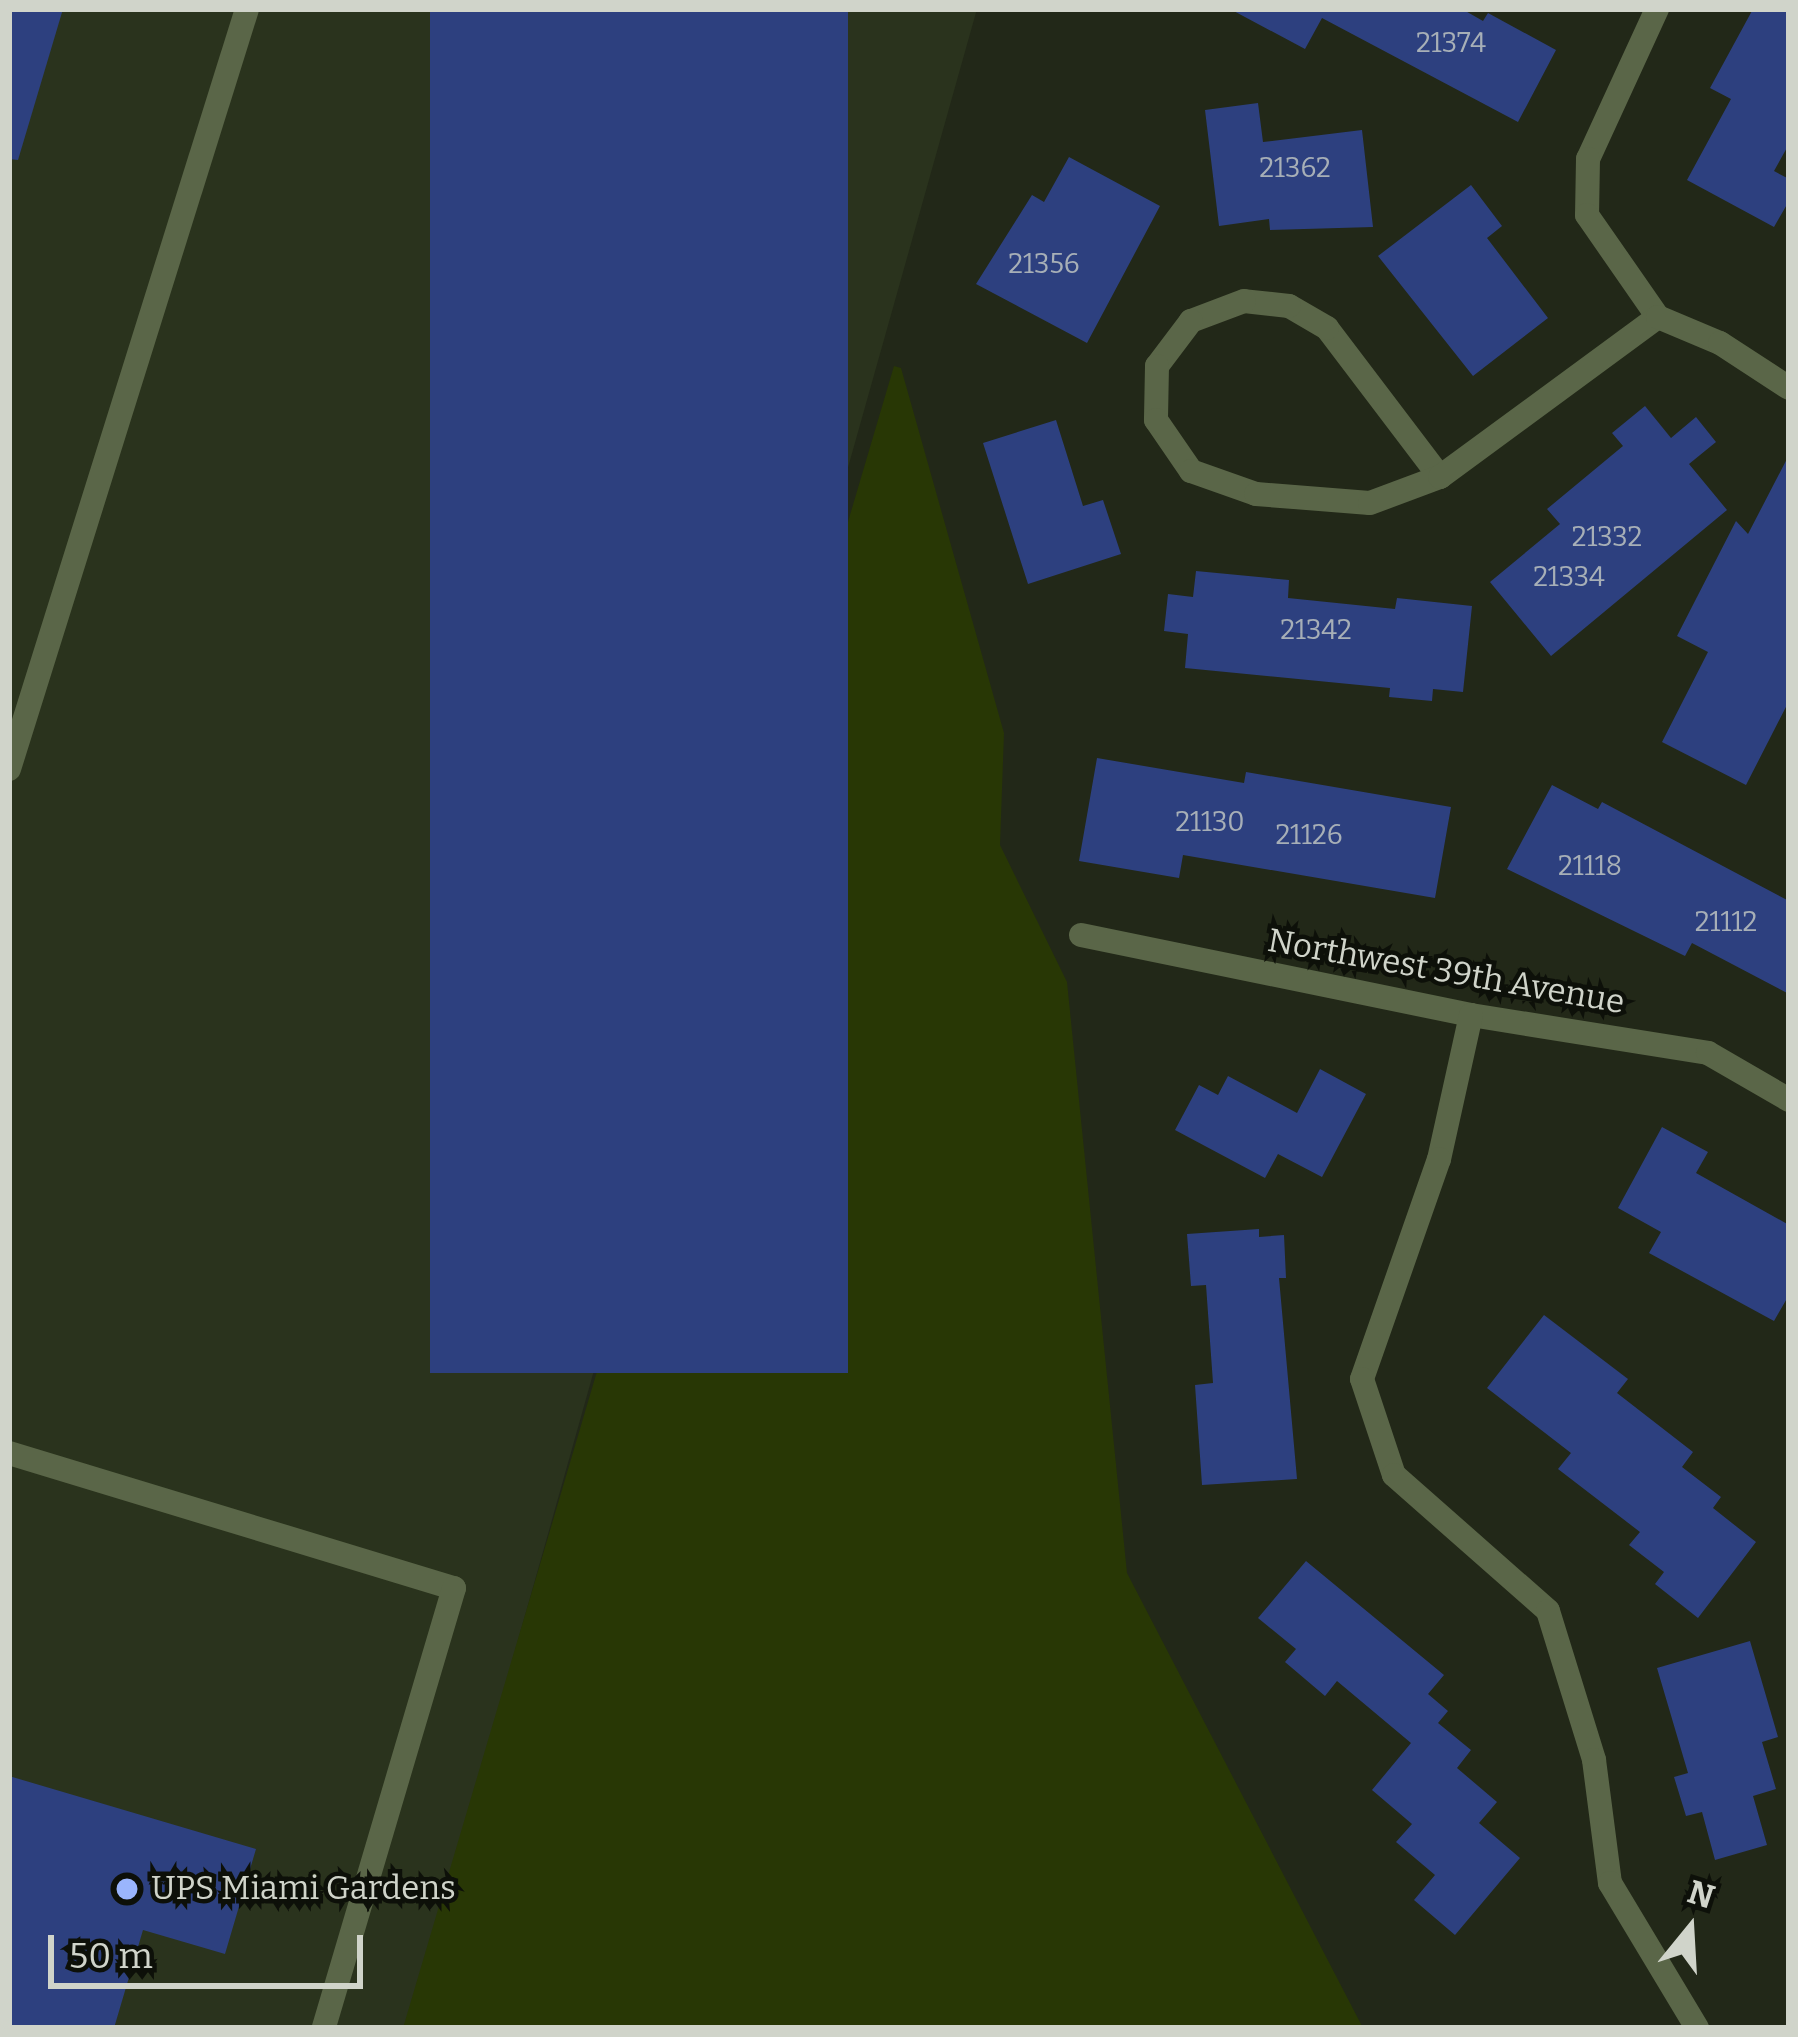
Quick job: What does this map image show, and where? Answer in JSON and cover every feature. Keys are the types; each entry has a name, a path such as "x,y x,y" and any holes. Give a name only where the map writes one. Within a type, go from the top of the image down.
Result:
{"street":[{"path":"9,769 248,9"},
{"path":"1657,9 1588,159 1587,214 1658,317 1720,343 1789,388"},
{"path":"1440,477 1327,328 1289,307 1244,301 1191,321 1157,366 1156,420 1191,471 1256,494 1370,502 1440,477 1658,317"},
{"name":"Northwest 39th Avenue","path":"1081,935 1472,1015 1708,1053 1789,1100"},
{"path":"1472,1015 1438,1159 1362,1379 1394,1475 1547,1611 1594,1760 1610,1883 1697,2028"},
{"path":"9,1453 454,1588 324,2028"}],"shaded area":[{"path":"9,9 977,9 409,2028 9,2028"}],"green space":[{"path":"894,366 901,368 1004,733 1000,845 1067,982 1127,1573 1363,2028 403,2028"}],"building":[{"path":"9,9 63,9 18,160 9,159"},
{"path":"430,9 848,9 848,1373 430,1373"},
{"path":"1230,9 1462,9 1483,21 1488,13 1556,50 1518,122 1322,18 1305,49"},
{"path":"1753,9 1789,9 1789,144 1774,171 1789,179 1789,201 1774,227 1687,180 1731,99 1710,88"},
{"path":"1258,103 1263,142 1362,130 1373,227 1270,230 1269,219 1219,226 1205,110"},
{"path":"1069,157 1160,206 1087,343 976,284 1032,195 1044,202"},
{"path":"1471,185 1502,226 1487,238 1548,318 1473,376 1378,256"},
{"path":"1645,406 1671,438 1696,417 1716,442 1689,464 1727,510 1551,656 1490,582 1560,524 1547,509 1623,446 1612,433"},
{"path":"1056,420 1083,506 1103,500 1121,554 1028,584 983,443"},
{"path":"1789,455 1789,701 1746,785 1662,742 1708,652 1677,636 1736,521 1748,534"},
{"path":"1196,571 1289,580 1288,598 1395,609 1397,598 1472,606 1463,692 1433,689 1432,701 1389,697 1390,688 1185,668 1188,634 1164,631 1168,594 1193,597"},
{"path":"1097,758 1244,783 1246,772 1451,807 1435,898 1183,855 1179,878 1079,861"},
{"path":"1552,785 1598,809 1602,802 1789,901 1789,994 1692,943 1685,956 1507,869"},
{"path":"1320,1069 1366,1094 1322,1177 1278,1154 1265,1178 1175,1130 1199,1085 1218,1095 1228,1076 1297,1113"},
{"path":"1662,1127 1708,1152 1696,1173 1789,1225 1789,1295 1774,1321 1649,1253 1661,1232 1618,1208"},
{"path":"1259,1229 1259,1237 1284,1235 1286,1278 1279,1278 1297,1479 1202,1485 1195,1385 1213,1383 1206,1285 1191,1286 1187,1234"},
{"path":"1544,1315 1628,1379 1617,1393 1693,1452 1682,1467 1721,1497 1713,1508 1756,1542 1698,1618 1655,1584 1664,1572 1629,1545 1640,1532 1558,1469 1571,1453 1487,1388"},
{"path":"1306,1561 1444,1675 1428,1694 1448,1711 1438,1723 1471,1750 1457,1768 1497,1802 1479,1823 1520,1858 1455,1935 1414,1900 1435,1875 1396,1842 1412,1824 1372,1790 1411,1743 1337,1681 1325,1696 1285,1662 1296,1649 1258,1618"},
{"path":"1750,1641 1778,1737 1762,1742 1776,1789 1753,1796 1767,1845 1715,1860 1702,1812 1686,1816 1674,1777 1688,1773 1657,1668"},
{"name":"UPS Miami Gardens","path":"9,1776 256,1849 225,1954 143,1930 114,2028 9,2028"}],"place":[{"name":"UPS Miami Gardens","path":"127,1889"}]}
